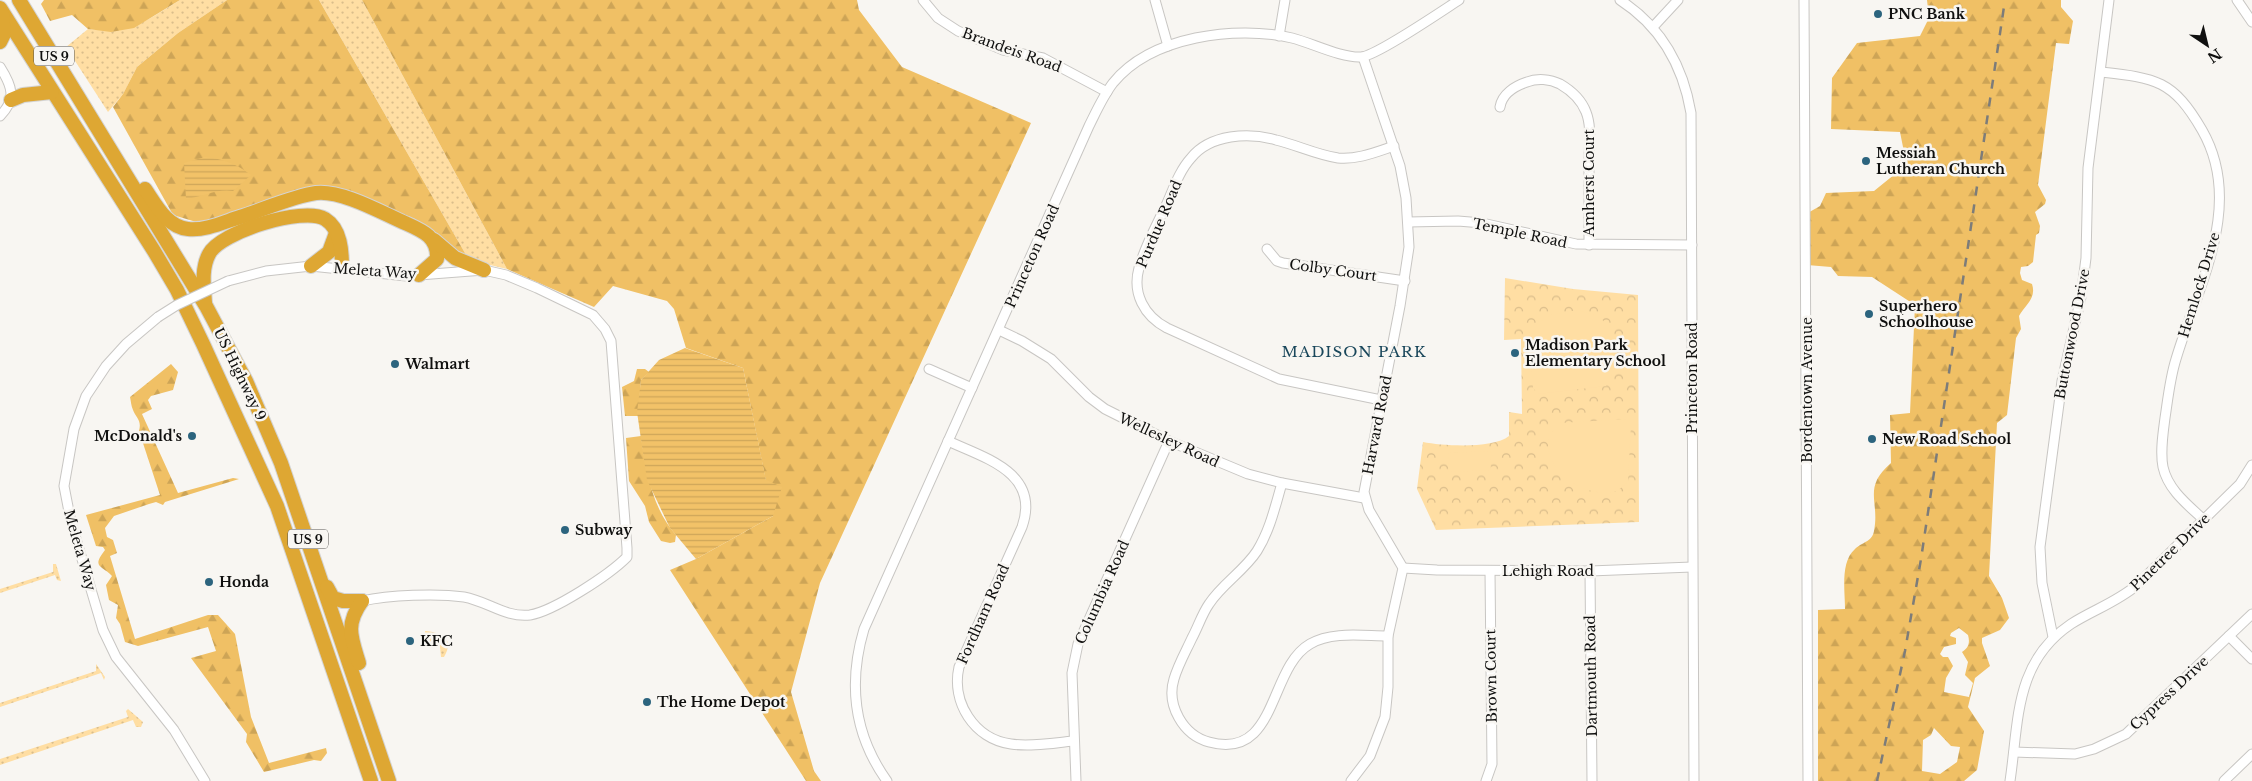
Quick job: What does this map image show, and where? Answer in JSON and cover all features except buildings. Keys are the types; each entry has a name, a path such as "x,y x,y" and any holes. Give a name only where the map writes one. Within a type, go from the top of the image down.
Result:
{"highway":[{"name":"US Highway 9","path":"19,0 206,306 254,398 281,464 309,543 389,781"},
{"name":"US Highway 9","path":"1,9 177,290 251,446 277,506 369,778"},
{"path":"0,42 4,34 1,9"},
{"path":"11,100 23,95 52,92"},
{"path":"88,112 165,218 177,226 188,229 208,227 315,193 327,193 345,197 428,234 455,258 484,270"},
{"path":"206,306 204,276 206,261 213,248 226,238 268,223 308,216 326,220 336,233 342,249 342,268"},
{"path":"311,266 329,252 336,233"},
{"path":"419,275 437,259 438,249 433,239"},
{"path":"309,543 334,598 343,601 362,601"},
{"path":"362,601 352,614 351,636 377,717 378,749"}],"street":[{"name":"Brandeis Road","path":"923,0 938,18 958,31 1003,50 1050,62 1107,92"},
{"path":"1156,0 1168,46"},
{"path":"1279,36 1285,0"},
{"path":"1363,57 1378,50 1459,0"},
{"name":"Princeton Road","path":"1620,0 1653,27 1677,62 1689,103 1692,136 1694,781"},
{"path":"1653,27 1678,0"},
{"name":"Bordentown Avenue","path":"1804,0 1808,781"},
{"name":"Buttonwood Drive","path":"2053,637 2042,583 2040,547 2062,381 2082,297 2086,258 2088,168 2109,0"},
{"path":"2237,0 2252,22"},
{"name":"Princeton Road","path":"887,781 871,756 859,721 854,688 856,660 868,618 1089,126 1107,92 1119,76 1136,62 1168,46 1237,34 1279,36 1363,57"},
{"name":"Harvard Road","path":"1363,57 1394,146 1404,188 1408,222 1405,281 1364,498"},
{"path":"0,67 11,89 11,100 0,116"},
{"name":"Hemlock Drive","path":"2101,72 2145,77 2170,88 2202,130 2216,168 2220,200 2214,245 2175,360 2164,432 2162,465 2166,478 2173,489 2204,520"},
{"name":"Amherst Court","path":"1500,107 1503,99 1510,91 1533,80 1556,82 1579,99 1586,111 1589,127 1589,245"},
{"name":"Purdue Road","path":"1381,400 1279,379 1167,328 1151,318 1144,308 1138,291 1137,280 1140,263 1181,172 1190,158 1206,145 1229,138 1262,137 1330,156 1348,158 1394,146"},
{"name":"Temple Road","path":"1408,222 1471,221 1557,242 1589,245 1692,245"},
{"name":"Colby Court","path":"1267,249 1277,261 1283,263 1405,281"},
{"name":"Meleta Way","path":"205,781 174,730 124,669 103,630 71,522 64,486 74,428 86,396 106,366 126,344 177,304 228,281 266,272 311,266 419,275 484,270 506,275 530,284 593,315 605,329 611,341 626,557 613,571 547,609 529,615 508,613 465,597 383,597 362,601"},
{"name":"Wellesley Road","path":"999,330 1022,341 1051,359 1089,397 1105,409 1170,441 1234,469 1282,483 1364,498"},
{"path":"929,369 972,388"},
{"name":"Fordham Road","path":"948,441 1007,469 1020,485 1025,506 1022,527 959,667 957,685 963,708 975,727 1000,742 1026,745 1073,741"},
{"name":"Columbia Road","path":"1076,781 1073,741 1072,673 1078,644 1170,441"},
{"name":"Pinetree Drive","path":"2010,781 2024,683 2031,666 2053,637 2080,618 2129,592 2240,484 2252,465"},
{"path":"1282,483 1269,527 1260,544 1247,564 1208,604 1176,674 1172,693 1175,712 1181,722 1192,734 1205,741 1223,744 1243,740 1262,724 1290,664 1304,647 1319,639 1336,636 1388,636"},
{"path":"1352,781 1370,756 1385,717 1388,687 1388,636 1403,568 1364,498"},
{"name":"Lehigh Road","path":"1403,568 1590,571 1692,567"},
{"name":"Brown Court","path":"1486,781 1492,764 1490,570"},
{"name":"Dartmouth Road","path":"1590,571 1592,781"},
{"name":"Cypress Drive","path":"2014,752 2075,754 2110,743 2138,725 2252,614"},
{"path":"2229,636 2252,659"},
{"path":"2224,781 2252,754"}],"green space":[{"path":"44,0 180,0 134,28 111,32 88,29 72,15 50,21 41,4"},
{"path":"180,0 227,0 178,33 137,67 123,94 108,112 66,47 88,29 116,30 137,25"},
{"path":"227,0 319,0 469,260 455,256 415,219 331,187 203,224 173,215 113,107 123,94 137,67 178,33"},
{"path":"319,0 362,0 507,269 469,260"},
{"path":"362,0 857,0 859,10 902,67 1031,123 820,583 791,692 814,771 821,781 806,781 670,570 696,559 773,516 743,368 686,348 674,309 667,301 613,286 594,307 507,269"},
{"path":"1927,0 2061,0 2061,7 2073,21 2069,44 2056,43 2038,185 2046,200 2045,204 2035,212 2040,226 2039,233 2036,235 2033,262 2028,266 2021,267 2020,273 2022,280 2032,284 2033,294 2019,316 2021,329 2016,338 2007,415 1997,423 1989,576 2002,598 2009,618 2000,630 1982,638 1990,666 1975,678 1968,707 1984,731 1977,770 1964,781 1818,781 1818,610 1845,609 1844,577 1847,561 1855,549 1873,535 1875,520 1874,488 1882,472 1891,463 1890,415 1910,413 1915,305 1872,277 1838,276 1831,267 1807,265 1806,214 1820,206 1826,193 1874,191 1895,174 1904,152 1900,132 1831,129 1832,78 1857,43 1920,36 1929,18","holes":["1959,628 1969,638 1968,647 1962,652 1968,662 1965,675 1973,683 1969,697 1944,692 1946,678 1953,666 1948,657 1943,657 1940,654 1944,647 1956,644 1956,638 1950,636 1951,633","1934,728 1951,746 1960,747 1957,762 1940,774 1922,771 1923,740 1931,735"]},
{"name":"Madison Park Elementary School","path":"1505,278 1573,289 1638,295 1639,522 1436,530 1417,489 1423,442 1443,445 1480,445 1492,443 1509,436 1509,412 1522,414 1521,339 1504,340"},
{"path":"1577,310 1596,316 1605,322 1611,330 1617,348 1611,377 1606,386 1538,394 1533,388 1529,329 1551,315"},
{"path":"171,364 178,372 173,390 151,396 148,400 152,409 142,414 178,493 233,478 239,479 165,502 163,505 156,502 114,516 105,528 107,537 113,540 117,553 110,556 135,639 208,615 218,615 235,634 251,717 269,763 326,748 327,753 321,761 314,760 264,772 246,742 247,734 191,658 216,651 208,627 138,646 125,642 120,624 116,618 118,605 109,600 106,585 112,576 98,563 105,550 103,547 96,546 86,515 160,495 130,397"},
{"path":"637,369 645,369 649,372 641,380 638,416 625,416 622,387 634,381"},
{"path":"1626,419 1631,424 1628,482 1616,491 1604,493 1591,491 1579,486 1558,470 1551,459 1548,448 1550,435 1559,423"},
{"path":"641,436 651,488 661,513 676,535 675,542 661,541 649,522 645,506 629,481 626,438"},
{"path":"1490,451 1491,470 1449,472 1448,453"},
{"path":"53,564 56,564 61,581 57,580 55,575 0,593 0,589 53,572"},
{"path":"425,631 437,633 445,638 448,645 444,657 441,657 440,647 426,648"},
{"path":"96,664 105,677 104,680 101,673 0,707 0,703 96,671"},
{"path":"128,709 143,722 141,727 136,727 133,720 0,765 0,759 128,717 126,711"}],"shaded area":[{"path":"205,157 230,163 251,175 233,191 215,192 186,199 184,163"},
{"path":"685,348 743,368 766,480 782,487 773,516 696,559 670,528 647,480 637,412 641,380 659,360"}],"railway":[{"path":"1877,781 1905,651 1921,559 2005,0"}],"place":[{"name":"PNC Bank","path":"1878,14"},
{"name":"Messiah Lutheran Church","path":"1866,161"},
{"name":"Superhero Schoolhouse","path":"1869,314"},
{"name":"Madison Park Elementary School","path":"1515,353"},
{"name":"Walmart","path":"395,364"},
{"name":"McDonald's","path":"192,436"},
{"name":"New Road School","path":"1872,439"},
{"name":"Subway","path":"565,530"},
{"name":"Honda","path":"209,582"},
{"name":"KFC","path":"410,641"},
{"name":"The Home Depot","path":"647,702"}],"district":[{"name":"MADISON PARK","path":"1354,351"}]}
